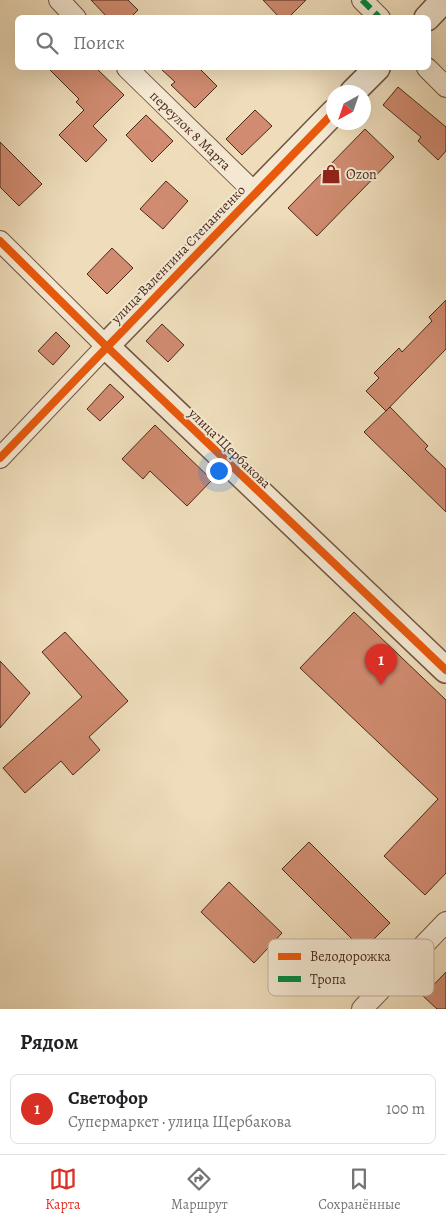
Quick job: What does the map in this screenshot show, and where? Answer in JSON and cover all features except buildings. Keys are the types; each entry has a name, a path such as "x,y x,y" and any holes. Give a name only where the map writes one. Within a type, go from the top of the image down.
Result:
{"street":[{"path":"59,0 73,15"},
{"path":"362,0 377,15"},
{"path":"430,15 444,0"},
{"name":"переулок 8 Марта","path":"129,70 255,193"},
{"path":"360,85 375,70"},
{"path":"429,70 446,87"},
{"name":"улица Валентина Степанченко","path":"0,458 106,346 326,120"},
{"name":"улица Щербакова","path":"0,241 106,346 446,670"},
{"path":"430,939 446,922"},
{"path":"362,1009 375,996"}],"marked path":[{"path":"362,0 377,15"}],"cycle path":[{"path":"0,458 326,120"},
{"path":"0,241 106,346 446,670"}],"place":[{"name":"Ozon","path":"331,174"},
{"name":"Светофор","path":"381,685"}]}
